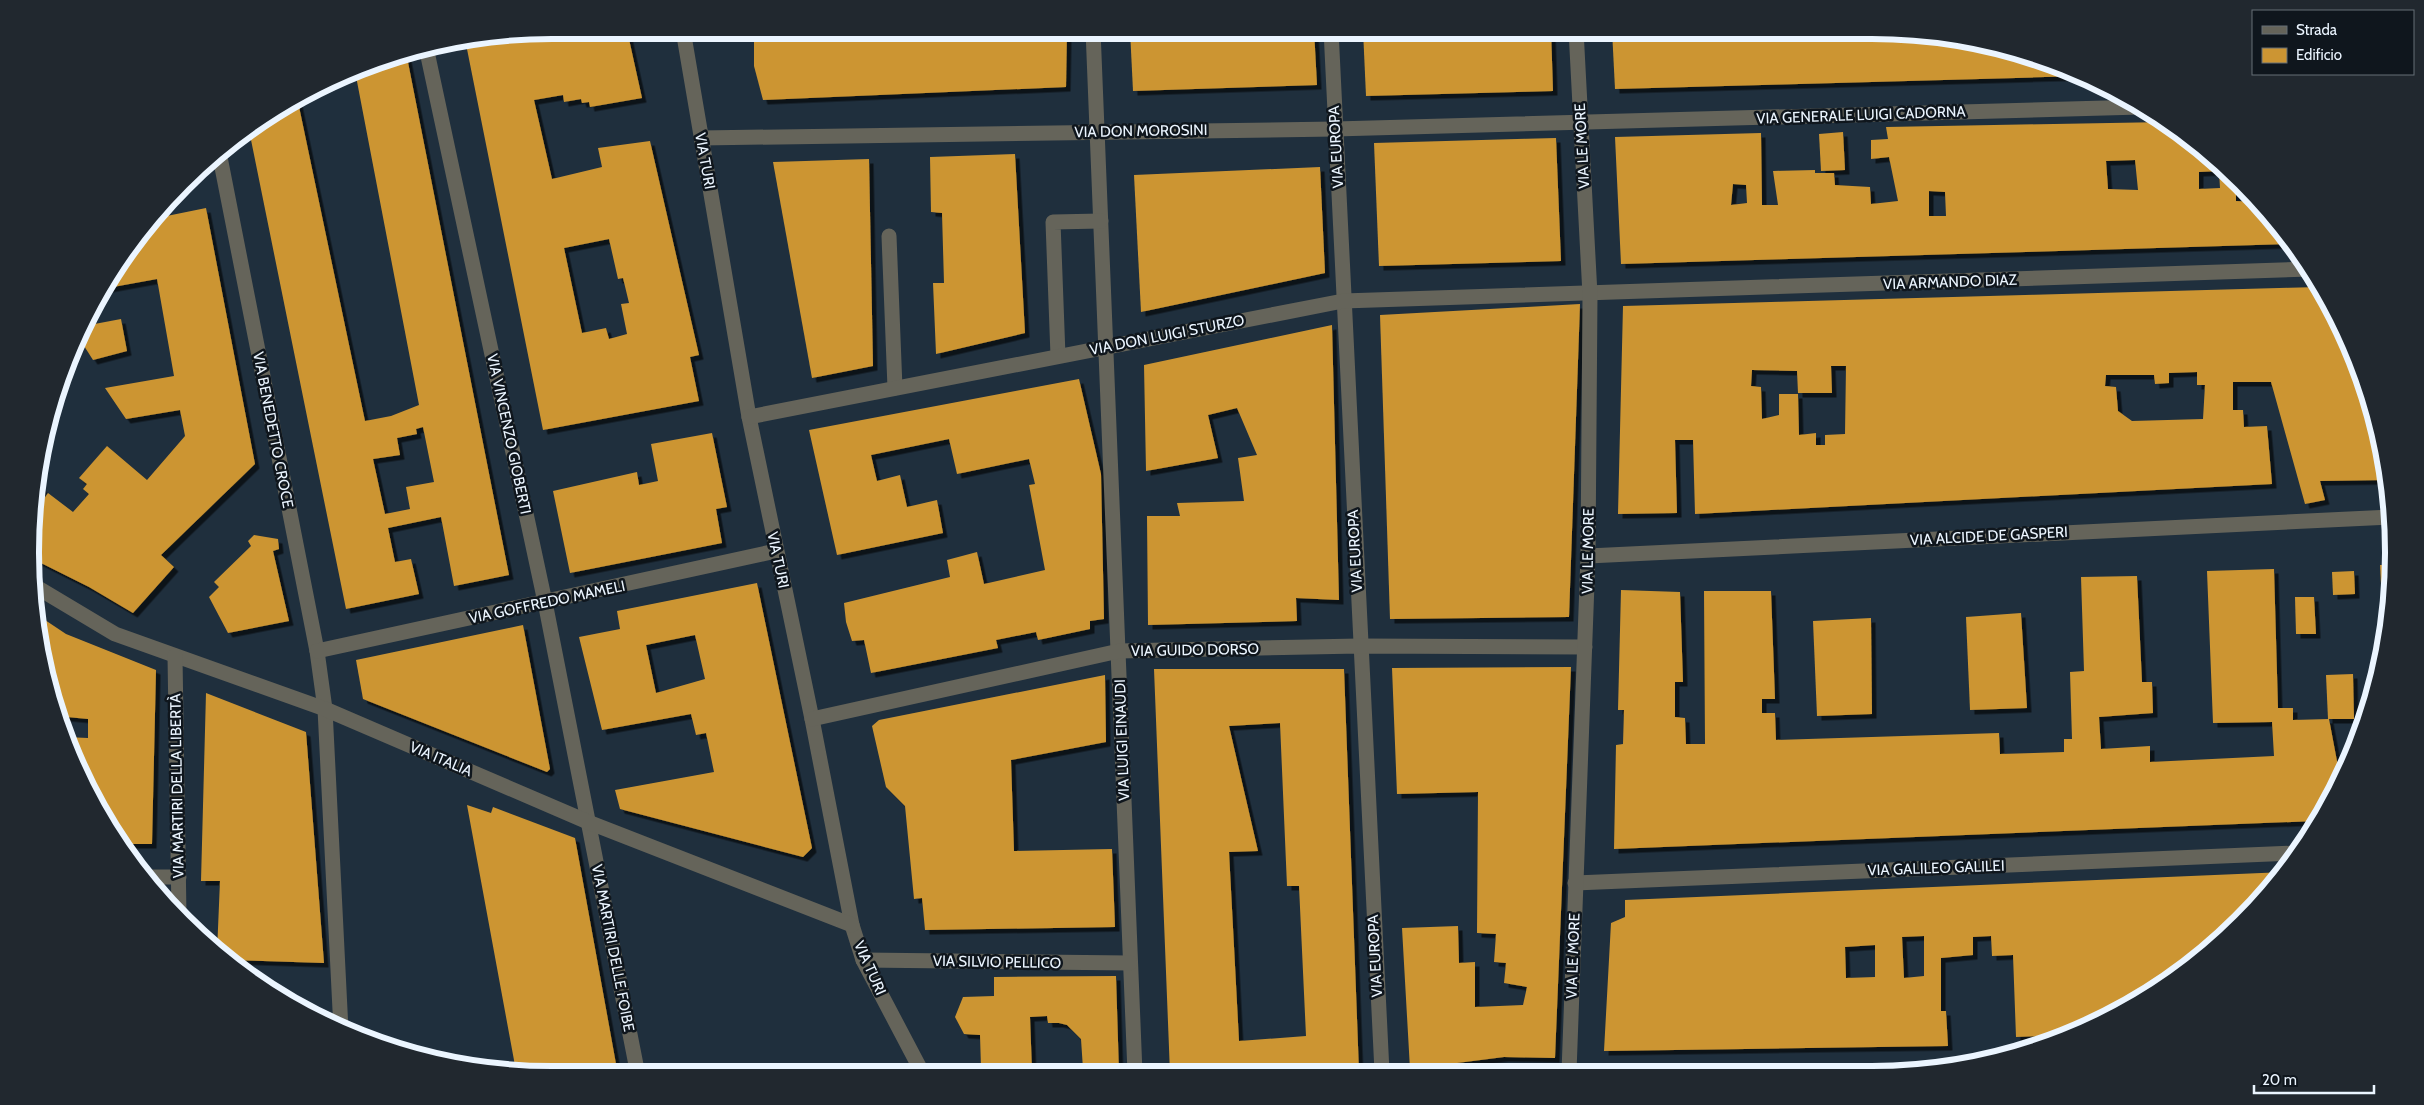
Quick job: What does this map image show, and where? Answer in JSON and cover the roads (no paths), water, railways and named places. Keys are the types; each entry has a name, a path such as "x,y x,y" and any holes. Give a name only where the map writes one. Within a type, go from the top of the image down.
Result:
{"street":[{"name":"VIA TURI","path":"684,39 749,417 812,719 852,925 863,960 919,1066"},
{"name":"VIA LUIGI EINAUDI","path":"1093,39 1135,1066"},
{"name":"VIA EUROPA","path":"1330,39 1359,646 1382,1066"},
{"name":"VIA LE MORE","path":"1569,1066 1588,556 1590,294 1576,39"},
{"name":"VIA VINCENZO GIOBERTI","path":"428,54 545,602 588,822"},
{"name":"VIA GENERALE LUIGI CADORNA","path":"1580,123 2127,107"},
{"name":"VIA DON MOROSINI","path":"701,138 1335,129 1580,123"},
{"name":"VIA BENEDETTO CROCE","path":"221,161 317,651 325,709 341,1020"},
{"path":"1058,356 1053,222 1101,220"},
{"path":"889,236 895,388"},
{"name":"VIA ARMANDO DIAZ","path":"1590,294 2300,269"},
{"name":"VIA DON LUIGI STURZO","path":"749,417 1107,346 1343,302 1590,294"},
{"name":"VIA ALCIDE DE GASPERI","path":"1588,556 2384,517"},
{"name":"VIA GOFFREDO MAMELI","path":"317,651 776,551"},
{"name":"VIA ITALIA","path":"40,589 115,634 325,709 588,822 852,925"},
{"name":"VIA GUIDO DORSO","path":"812,719 1119,651 1359,646 1585,647"},
{"name":"VIA MARTIRI DELLA LIBERTÀ","path":"175,656 179,905"},
{"name":"VIA MARTIRI DELLE FOIBE","path":"588,822 636,1066"},
{"name":"VIA GALILEO GALILEI","path":"1575,883 2288,853"},
{"path":"154,877 179,876"},
{"name":"VIA SILVIO PELLICO","path":"863,960 1130,963"}]}
